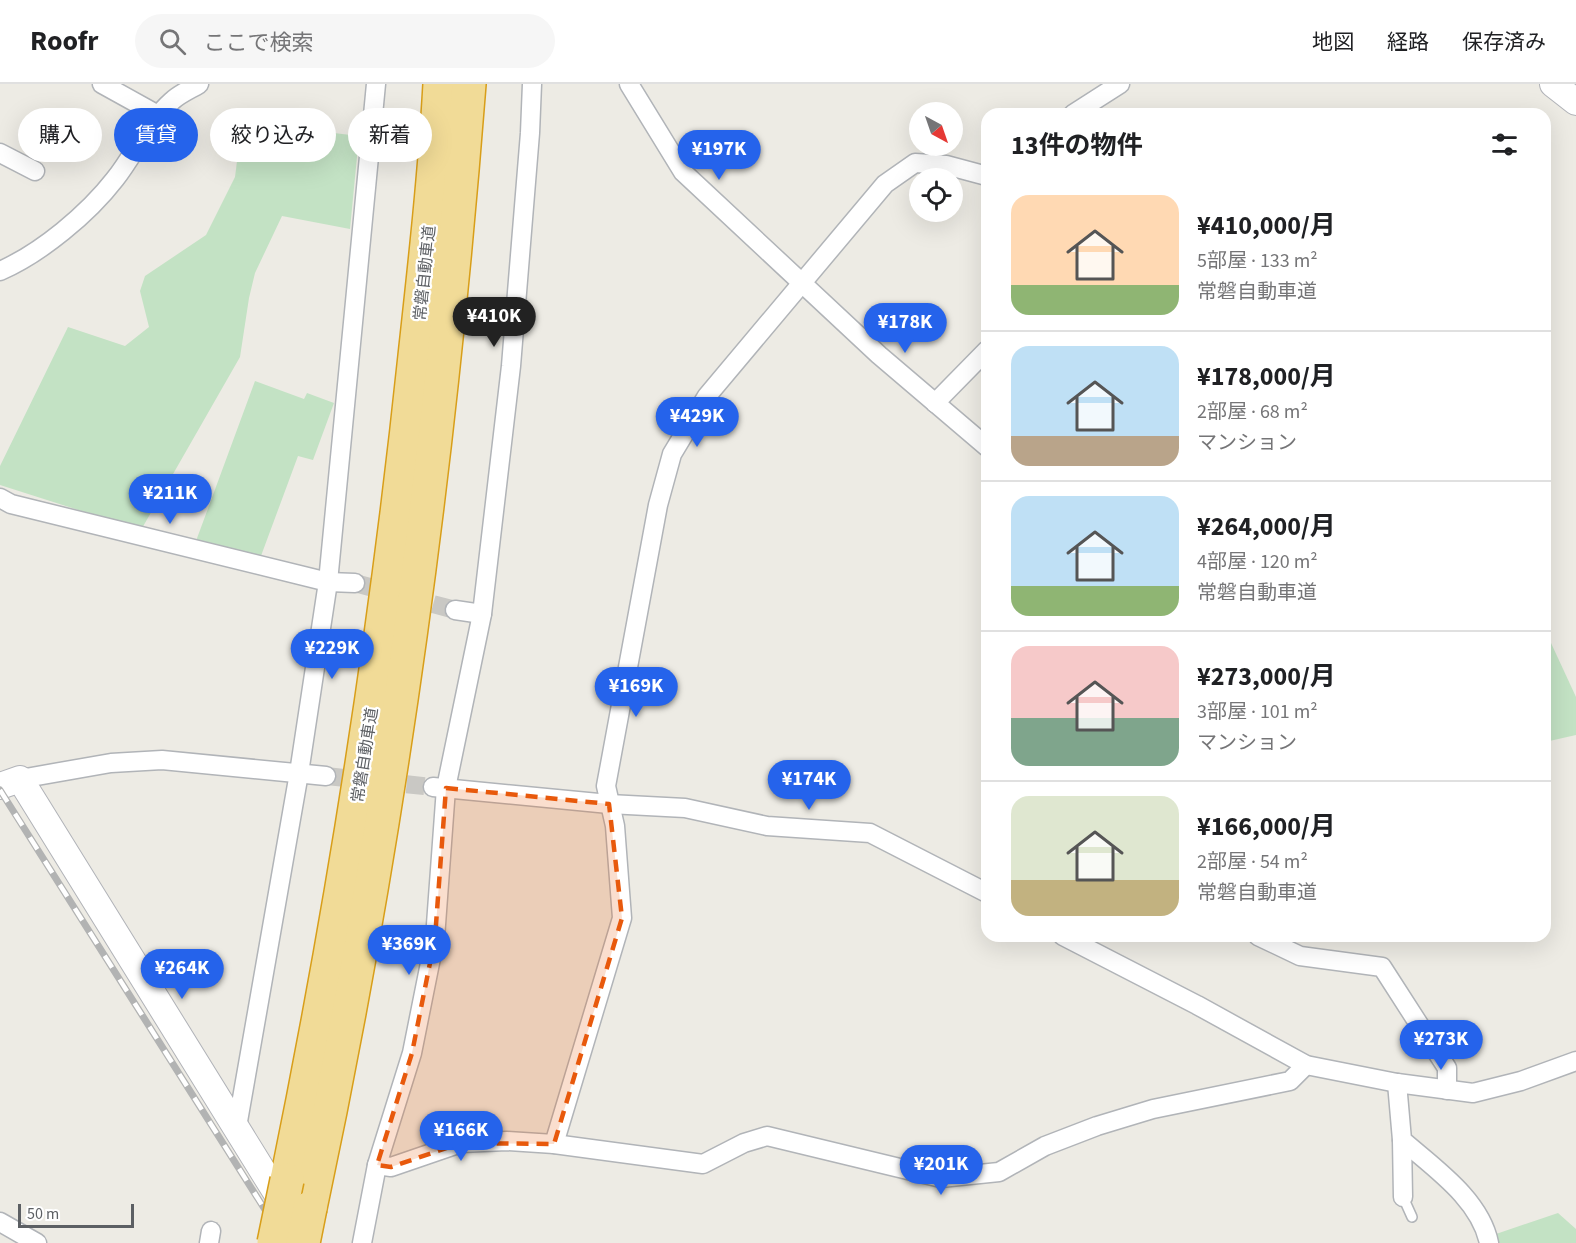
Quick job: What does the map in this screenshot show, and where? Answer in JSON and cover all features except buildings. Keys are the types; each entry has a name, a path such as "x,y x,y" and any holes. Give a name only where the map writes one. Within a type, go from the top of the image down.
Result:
{"highway":[{"name":"常磐自動車道","path":"274,1243 331,955 363,765 390,582 430,216 440,84"},
{"name":"常磐自動車道","path":"303,1243 353,992 391,769 434,452 469,84"}],"street":[{"path":"102,84 145,108"},
{"path":"165,108 173,99 200,84"},
{"path":"237,1128 300,773 328,582 376,84"},
{"path":"362,1243 377,1165 412,1053 435,938 440,788 482,614 511,366 532,84"},
{"path":"630,84 683,172 879,356 981,442"},
{"path":"1082,108 1120,84"},
{"path":"1553,84 1576,102"},
{"path":"0,153 35,171"},
{"path":"0,271 31,254 64,228 97,199 116,179 127,162"},
{"path":"554,1144 622,918 615,826 606,786 658,505 672,454 708,396 885,184 915,163 946,165 981,174"},
{"path":"935,403 981,356"},
{"path":"0,498 11,504 328,582 355,583"},
{"path":"455,610 482,614"},
{"path":"308,1243 237,1128 10,783 111,763 162,760 326,776"},
{"path":"440,788 609,804 685,808 767,826 870,833 981,890"},
{"path":"1077,942 1306,1065 1397,1083 1473,1093 1521,1081 1576,1060"},
{"path":"1271,942 1300,956 1382,967 1447,1068 1447,1090"},
{"path":"377,1165 391,1167 461,1143 507,1141 554,1144 703,1164 744,1143 767,1136 941,1178 999,1172 1045,1146 1097,1126 1153,1109 1290,1081 1306,1065"},
{"path":"1397,1083 1402,1140 1403,1197"},
{"path":"1402,1140 1464,1197 1486,1230 1489,1243"},
{"path":"0,1222 37,1243"}],"lane":[{"path":"1403,1197 1412,1217"}],"highlighted area":[{"path":"446,788 609,804 622,918 554,1144 461,1143 391,1167 377,1165 412,1053 435,938"}],"green space":[{"path":"336,133 348,135 348,162 356,162 350,229 282,216 255,273 240,357 141,530 0,485 0,466 68,327 125,346 149,327 140,291 145,276 206,235 235,177 237,162 336,162"},
{"path":"255,381 304,399 307,393 334,403 313,460 298,456 258,564 196,541"},
{"path":"1551,643 1576,697 1576,735 1551,741"},
{"path":"1558,1213 1576,1229 1576,1243 1499,1243 1496,1234"}],"tunnel":[{"path":"355,583 455,610"},
{"path":"326,776 433,787"}],"railway":[{"path":"0,790 286,1243"}]}
